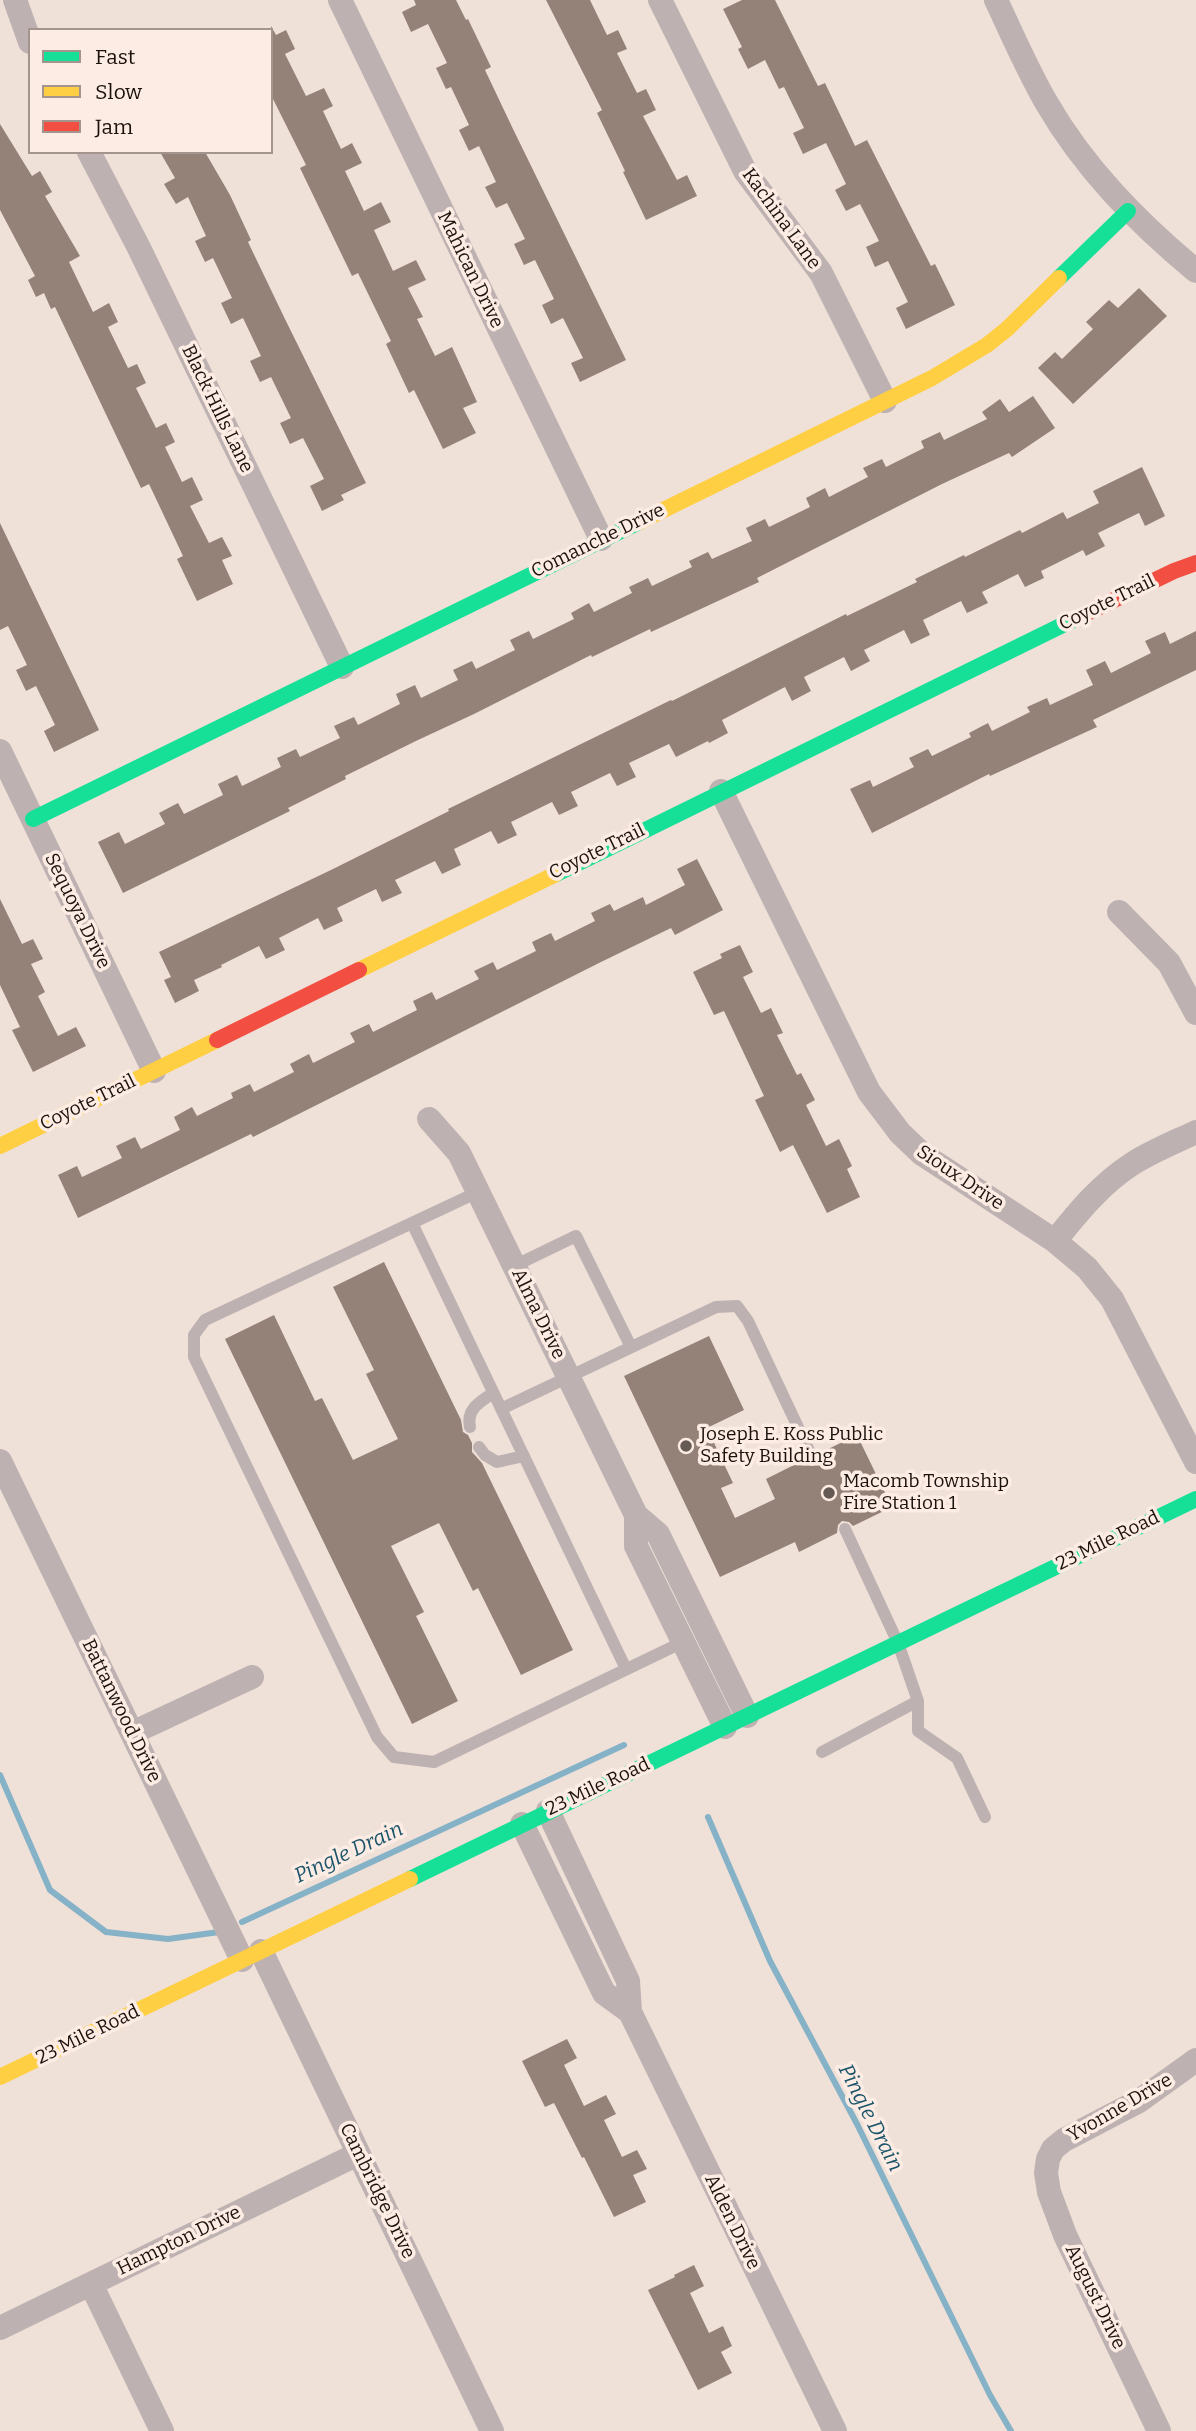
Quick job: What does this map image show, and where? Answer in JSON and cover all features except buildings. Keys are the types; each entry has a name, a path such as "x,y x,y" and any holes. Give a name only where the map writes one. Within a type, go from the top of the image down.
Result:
{"street":[{"path":"15,0 28,36"},
{"name":"Mahican Drive","path":"340,0 601,540"},
{"name":"Kachina Lane","path":"660,0 744,172 821,273 885,401"},
{"path":"996,0 1045,101 1064,131 1128,211 1196,271"},
{"name":"Black Hills Lane","path":"90,154 144,258 342,667"},
{"name":"Comanche Drive","path":"33,819 933,378 987,345 1027,311 1128,211"},
{"name":"Coyote Trail","path":"0,1146 1174,570 1196,563"},
{"name":"Sequoya Drive","path":"0,751 154,1071"},
{"name":"Sioux Drive","path":"721,791 869,1092 885,1115 922,1154 1055,1241 1087,1268 1112,1299 1196,1462"},
{"path":"1119,912 1169,964 1196,1013"},
{"name":"Alma Drive","path":"429,1119 459,1153 636,1515 658,1534 700,1620 736,1721"},
{"path":"1055,1241 1092,1196 1117,1175 1149,1154 1196,1132"},
{"name":"Battanwood Drive","path":"0,1461 132,1733 251,1956"},
{"name":"23 Mile Road","path":"0,2077 1196,1499"},
{"name":"Alma Drive","path":"636,1515 636,1546 680,1636 736,1721"},
{"path":"132,1733 252,1677"},
{"name":"Alden Drive","path":"548,1811 628,1981 630,2011 835,2431"},
{"name":"Alden Drive","path":"522,1824 604,1993 630,2011"},
{"name":"Cambridge Drive","path":"251,1956 358,2154 492,2431"},
{"name":"Yvonne Drive","path":"1048,2159 1064,2140 1139,2101 1196,2060"},
{"name":"Hampton Drive","path":"0,2328 358,2154"},
{"name":"August Drive","path":"1048,2159 1046,2173 1055,2214 1159,2431"},
{"path":"91,2284 162,2431"}],"lane":[{"path":"478,1192 205,1320 194,1335 194,1357 377,1737 394,1757 434,1762 626,1669 680,1636 700,1620"},
{"path":"412,1223 626,1669"},
{"path":"514,1266 576,1236 631,1347"},
{"path":"501,1409 716,1307 737,1306 748,1321 812,1457"},
{"path":"470,1427 468,1419 474,1406 494,1393"},
{"path":"479,1447 485,1455 497,1462 524,1456"},
{"path":"845,1530 898,1643 918,1701 918,1731 957,1758 985,1816"},
{"path":"822,1752 918,1701"}],"waterway":[{"name":"Pingle Drain","path":"242,1922 624,1745"},
{"name":"Pingle Drain","path":"0,1775 50,1890 106,1932 168,1939 219,1932"},
{"name":"Pingle Drain","path":"708,1817 770,1961 857,2124 990,2395 1011,2431"}],"traffic: fast":[{"path":"1059,278 1128,211"},
{"path":"33,819 639,522"},
{"path":"556,874 1089,612"},
{"path":"410,1879 1196,1499"}],"traffic: slow":[{"path":"639,522 932,378 987,345 1059,278"},
{"path":"359,970 556,874"},
{"path":"0,1146 217,1040"},
{"path":"0,2077 410,1879"}],"traffic: jam":[{"path":"1089,612 1196,563"},
{"path":"217,1040 359,970"}],"place":[{"name":"Joseph E. Koss Public Safety Building","path":"686,1446"},
{"name":"Macomb Township Fire Station 1","path":"829,1493"}]}
